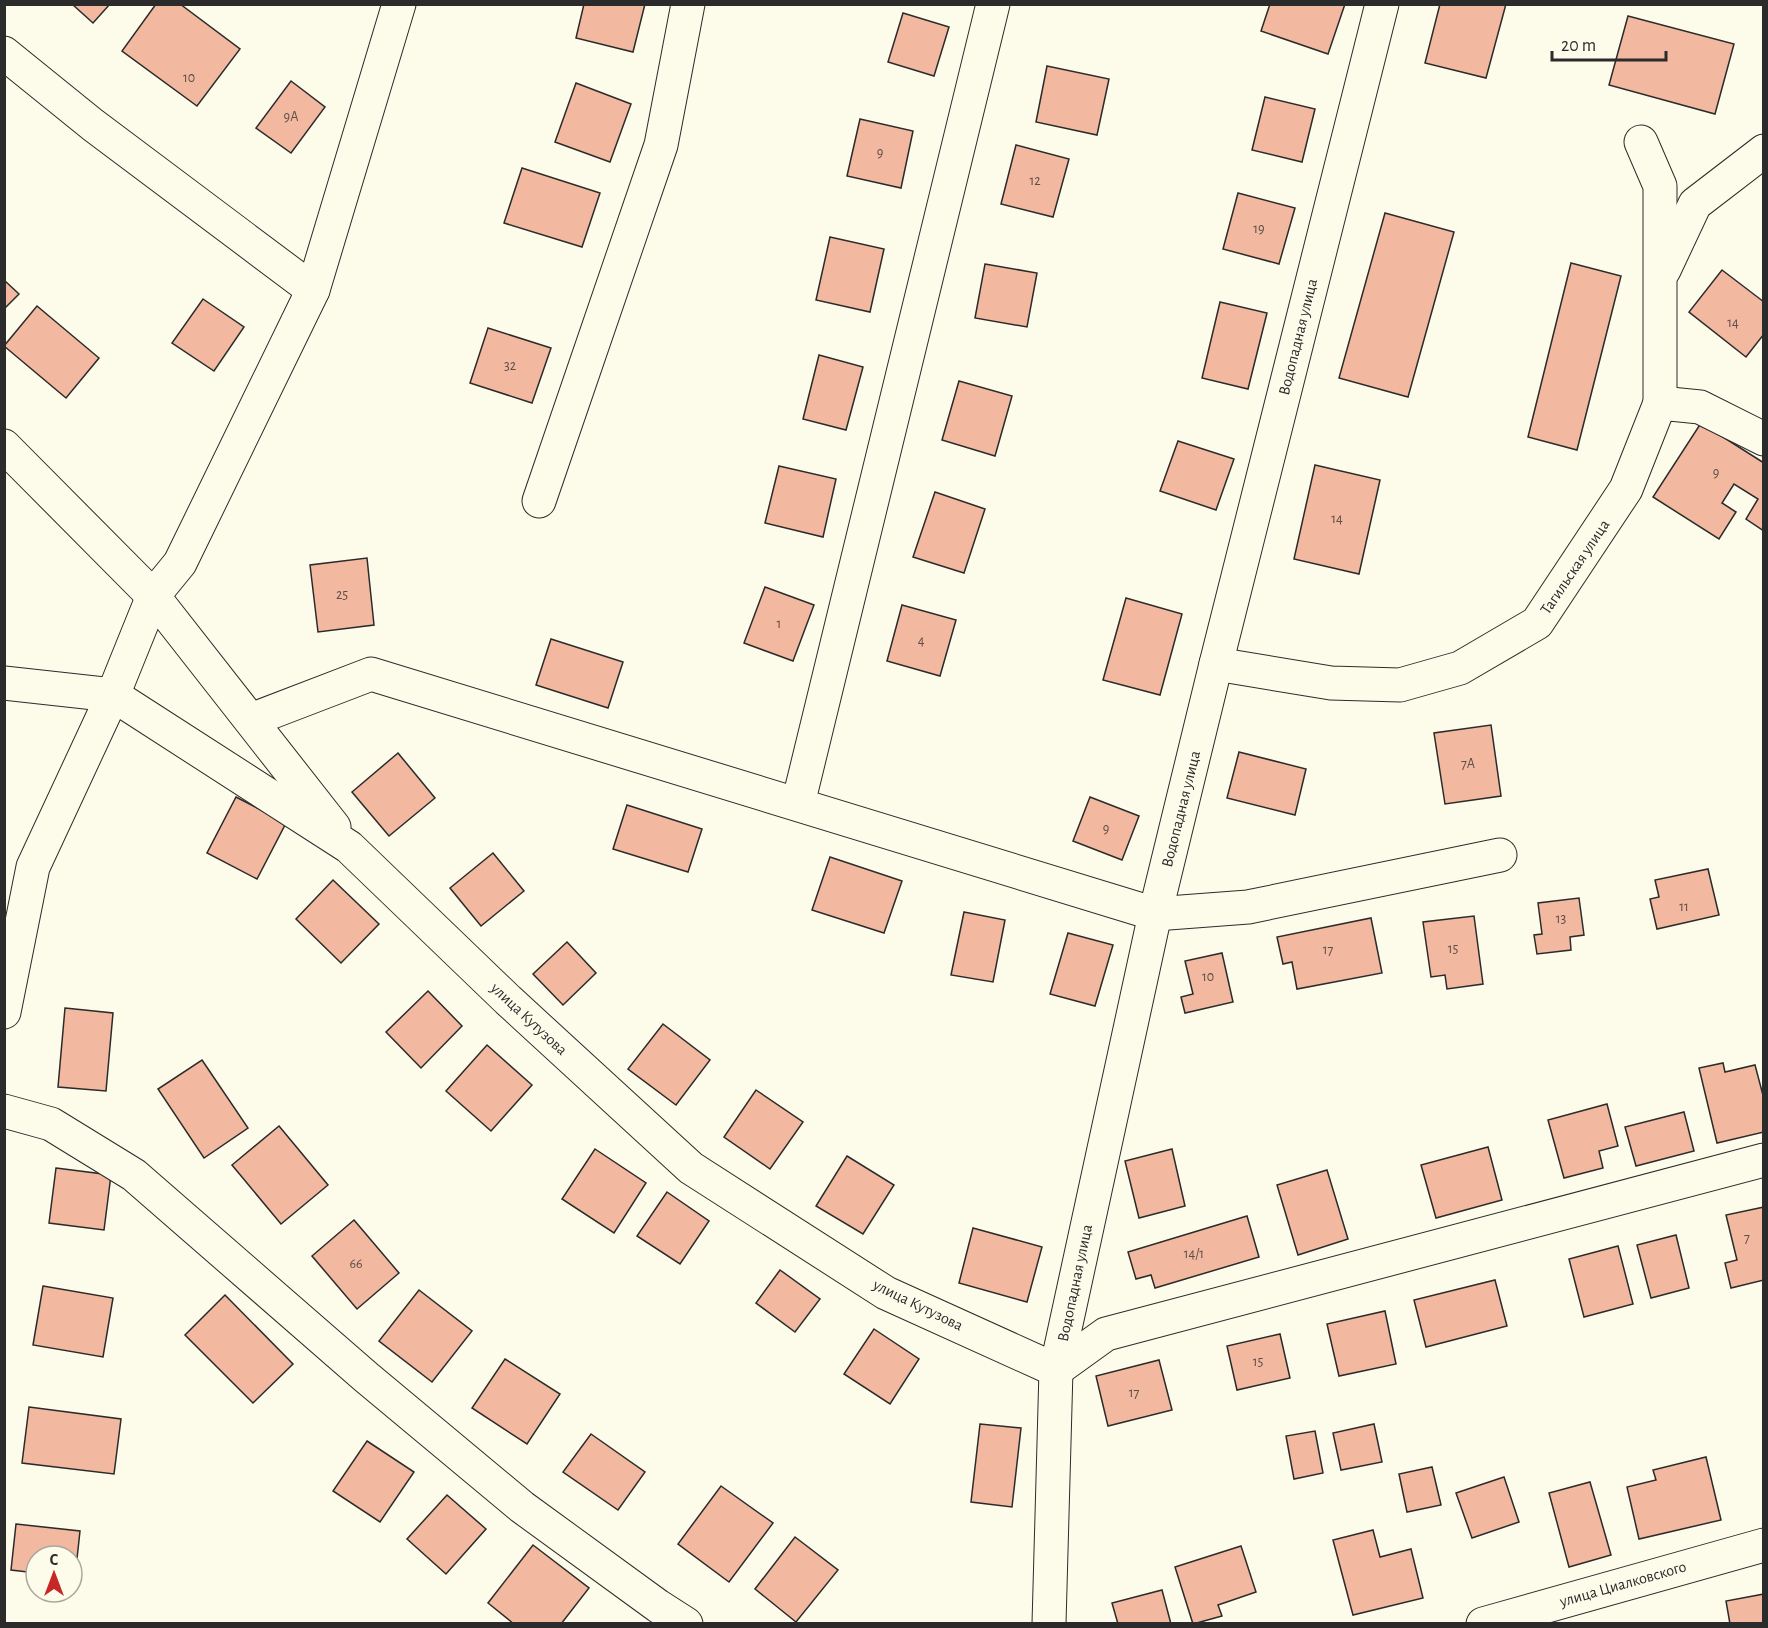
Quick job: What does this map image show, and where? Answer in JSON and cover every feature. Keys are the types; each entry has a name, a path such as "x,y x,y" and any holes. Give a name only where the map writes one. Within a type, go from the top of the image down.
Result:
{"street":[{"path":"4,1012 33,867 113,695 153,596 180,563 313,290 399,4"},
{"path":"539,501 661,145 688,4"},
{"path":"798,804 993,4"},
{"name":"Водопадная улица","path":"1049,1623 1056,1370 1155,914 1382,4"},
{"path":"4,53 93,125 313,290"},
{"path":"1641,142 1660,186 1660,403 1700,407 1764,439"},
{"path":"1659,280 1695,204 1764,151"},
{"name":"Тагильская улица","path":"1216,664 1331,683 1400,685 1460,668 1537,623 1626,489 1660,403"},
{"path":"4,446 153,596 349,846"},
{"path":"251,720 371,674 1155,914 1248,907 1500,855"},
{"name":"улица Кутузова","path":"4,683 113,695 349,846 508,1000 691,1168 886,1293 1056,1370"},
{"path":"4,1110 51,1124 134,1175 366,1377 522,1507 658,1606 686,1623"},
{"path":"1056,1370 1106,1334 1764,1160"},
{"name":"улица Циалковского","path":"1484,1623 1764,1545"}],"building":[{"path":"72,4 110,4 93,23"},
{"path":"156,4 180,4 240,49 197,106 122,51"},
{"path":"584,4 645,4 633,52 576,38"},
{"path":"1270,4 1345,4 1328,54 1261,31"},
{"path":"1440,4 1506,4 1486,78 1425,63"},
{"path":"903,13 949,27 934,76 888,62"},
{"path":"1628,16 1734,44 1715,114 1609,85"},
{"path":"1047,66 1109,79 1097,135 1036,122"},
{"path":"291,81 325,107 291,153 256,128"},
{"path":"576,83 631,104 610,162 555,142"},
{"path":"1265,97 1315,109 1302,162 1252,150"},
{"path":"860,119 913,131 901,188 847,176"},
{"path":"1016,145 1069,159 1053,217 1001,204"},
{"path":"522,168 600,193 582,247 504,223"},
{"path":"1238,193 1295,208 1279,264 1223,249"},
{"path":"1385,213 1454,232 1408,397 1339,378"},
{"path":"830,237 884,249 870,312 816,300"},
{"path":"1571,263 1621,276 1577,450 1528,437"},
{"path":"985,264 1037,273 1027,327 975,318"},
{"path":"1722,270 1764,302 1764,334 1746,357 1689,312"},
{"path":"4,280 19,294 4,309"},
{"path":"203,299 244,327 214,371 172,343"},
{"path":"1220,302 1267,313 1248,389 1202,378"},
{"path":"37,306 99,358 66,398 4,346"},
{"path":"488,328 551,348 532,403 470,383"},
{"path":"819,355 863,367 846,430 803,419"},
{"path":"959,381 1012,396 995,456 942,440"},
{"path":"1701,423 1764,463 1764,531 1746,519 1758,499 1734,484 1722,503 1736,512 1719,539 1653,497"},
{"path":"1178,441 1234,459 1216,510 1160,491"},
{"path":"1315,465 1380,480 1359,574 1294,559"},
{"path":"779,466 836,479 823,537 765,523"},
{"path":"935,492 985,509 964,573 913,557"},
{"path":"367,558 374,625 318,632 310,565"},
{"path":"765,587 814,605 793,661 744,643"},
{"path":"1126,598 1182,614 1160,695 1103,680"},
{"path":"902,605 956,620 940,676 887,661"},
{"path":"551,639 623,662 608,708 536,685"},
{"path":"1491,725 1501,796 1445,804 1434,733"},
{"path":"1239,752 1306,769 1295,815 1227,798"},
{"path":"398,753 435,798 389,836 352,792"},
{"path":"236,797 286,823 257,879 207,853"},
{"path":"1090,797 1139,816 1122,860 1073,841"},
{"path":"627,805 702,829 688,872 613,849"},
{"path":"493,853 524,891 481,926 450,888"},
{"path":"830,857 902,881 884,933 812,910"},
{"path":"1708,869 1719,915 1657,929 1650,899 1659,897 1655,880"},
{"path":"333,880 379,924 341,963 296,919"},
{"path":"1579,898 1584,935 1570,937 1571,950 1537,954 1534,935 1542,934 1538,903"},
{"path":"964,912 1005,920 993,982 951,975"},
{"path":"1474,916 1483,984 1447,989 1445,975 1431,977 1423,922"},
{"path":"1371,918 1382,973 1297,989 1292,962 1283,964 1277,937"},
{"path":"1068,933 1113,945 1095,1006 1050,994"},
{"path":"567,942 596,973 563,1005 533,974"},
{"path":"1222,953 1233,1002 1185,1013 1181,997 1193,994 1185,961"},
{"path":"428,991 462,1026 421,1068 386,1032"},
{"path":"65,1008 113,1013 106,1091 58,1087"},
{"path":"663,1024 710,1060 676,1105 628,1069"},
{"path":"487,1045 532,1085 491,1131 446,1091"},
{"path":"202,1060 248,1128 204,1158 158,1089"},
{"path":"1723,1063 1725,1072 1755,1065 1764,1099 1764,1132 1717,1143 1699,1068"},
{"path":"756,1090 803,1122 770,1169 724,1137"},
{"path":"1607,1104 1618,1146 1599,1151 1603,1168 1564,1178 1548,1120"},
{"path":"1684,1112 1694,1151 1636,1166 1625,1127"},
{"path":"279,1126 328,1185 281,1224 232,1165"},
{"path":"1488,1147 1502,1200 1436,1218 1421,1165"},
{"path":"595,1149 646,1183 614,1233 562,1199"},
{"path":"1172,1149 1185,1206 1139,1218 1125,1161"},
{"path":"847,1156 894,1185 863,1234 816,1206"},
{"path":"56,1168 111,1175 104,1230 49,1223"},
{"path":"1327,1170 1348,1239 1298,1255 1277,1185"},
{"path":"667,1192 709,1221 680,1264 637,1236"},
{"path":"1764,1207 1764,1280 1731,1288 1725,1263 1737,1260 1726,1215"},
{"path":"1247,1216 1259,1257 1155,1288 1151,1275 1136,1279 1128,1252"},
{"path":"354,1220 399,1273 357,1309 312,1256"},
{"path":"973,1228 1042,1247 1027,1302 959,1283"},
{"path":"1676,1235 1689,1288 1651,1298 1637,1245"},
{"path":"1618,1246 1633,1304 1584,1317 1569,1259"},
{"path":"780,1270 820,1299 795,1332 756,1303"},
{"path":"1495,1280 1507,1326 1426,1347 1414,1300"},
{"path":"43,1286 113,1298 103,1357 33,1345"},
{"path":"419,1290 472,1331 432,1382 379,1341"},
{"path":"225,1295 293,1364 253,1403 185,1335"},
{"path":"1385,1311 1396,1364 1339,1376 1327,1324"},
{"path":"874,1329 919,1359 890,1404 844,1374"},
{"path":"1280,1334 1290,1378 1237,1390 1227,1346"},
{"path":"505,1359 560,1394 527,1444 472,1408"},
{"path":"1159,1360 1172,1410 1108,1426 1096,1376"},
{"path":"29,1407 121,1419 114,1474 22,1463"},
{"path":"980,1424 1021,1428 1012,1507 971,1502"},
{"path":"1374,1424 1382,1462 1341,1470 1333,1433"},
{"path":"1315,1431 1323,1473 1294,1479 1286,1436"},
{"path":"591,1434 645,1472 618,1510 563,1472"},
{"path":"367,1441 414,1472 380,1522 333,1491"},
{"path":"1706,1457 1721,1520 1639,1539 1627,1487 1656,1480 1653,1470"},
{"path":"1432,1467 1441,1505 1407,1512 1399,1474"},
{"path":"1504,1477 1519,1522 1472,1538 1456,1493"},
{"path":"1590,1482 1611,1555 1569,1567 1549,1493"},
{"path":"721,1486 773,1523 729,1582 678,1544"},
{"path":"447,1495 486,1529 446,1574 407,1539"},
{"path":"16,1524 80,1531 79,1544 24,1544 24,1572 11,1570"},
{"path":"1373,1530 1380,1557 1411,1549 1423,1598 1353,1615 1333,1540"},
{"path":"795,1537 838,1570 796,1622 755,1589"},
{"path":"533,1545 589,1588 561,1624 514,1624 488,1603"},
{"path":"1241,1546 1256,1592 1218,1605 1222,1616 1193,1624 1175,1567"},
{"path":"1162,1590 1171,1624 1118,1624 1112,1603"},
{"path":"1764,1594 1764,1624 1730,1624 1726,1601"}]}
